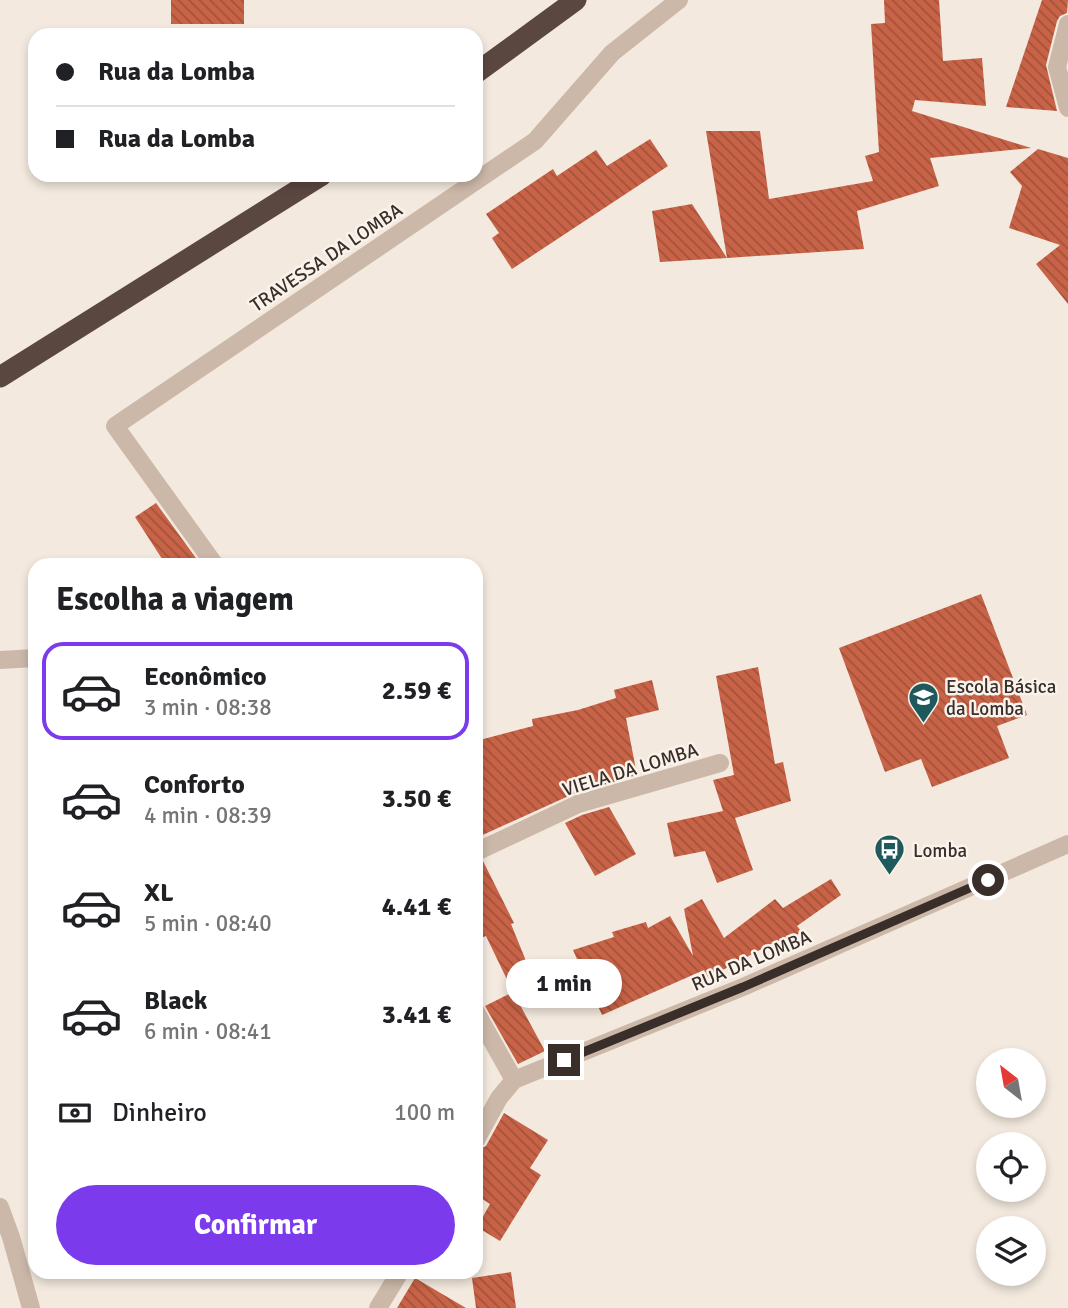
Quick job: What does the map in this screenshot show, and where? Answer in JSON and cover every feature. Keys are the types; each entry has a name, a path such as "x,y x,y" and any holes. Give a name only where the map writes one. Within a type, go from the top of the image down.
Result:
{"highway":[{"path":"483,68 576,0"},
{"path":"0,377 311,182"}],"street":[{"name":"TRAVESSA DA LOMBA","path":"483,176 534,141 612,53 679,0"},
{"path":"1068,24 1057,67 1068,108"},
{"name":"TRAVESSA DA LOMBA","path":"210,558 115,426 474,182"},
{"path":"0,660 28,658"},
{"name":"VIELA DA LOMBA","path":"483,849 578,804 720,763"},
{"name":"RUA DA LOMBA","path":"514,1080 743,987 1068,844"},
{"path":"483,1025 514,1080 499,1098 483,1127"},
{"path":"0,1207 31,1308"},
{"path":"378,1308 396,1279"}],"building":[{"path":"171,0 244,0 244,24 171,24"},
{"path":"884,0 939,0 943,61 982,58 986,106 915,100 912,111 1031,148 930,158 939,186 857,211 864,249 727,258 706,131 760,131 769,199 873,181 865,156 879,152 871,24 885,23"},
{"path":"1042,0 1068,0 1067,13 1057,21 1046,65 1057,111 1006,107"},
{"path":"650,139 668,166 512,269 492,238 499,233 486,214 553,169 557,176 596,150 607,166"},
{"path":"1038,149 1068,158 1068,304 1036,264 1060,245 1009,228 1022,186 1010,172"},
{"path":"692,204 727,258 660,262 652,211"},
{"path":"156,503 196,558 161,558 135,517"},
{"path":"981,594 1027,715 997,726 1009,758 932,787 921,759 885,772 839,648"},
{"path":"758,667 775,764 783,762 791,801 735,818 753,870 717,883 705,851 674,857 667,823 723,811 713,780 734,775 716,676"},
{"path":"652,680 659,710 626,718 637,775 573,794 483,835 483,739 533,726 532,719 578,710 616,698 614,690"},
{"path":"609,807 636,854 595,876 565,823"},
{"path":"483,861 514,923 511,924 535,983 513,992 486,936 483,937"},
{"path":"831,879 841,895 797,926 801,931 780,953 773,943 708,978 704,970 602,1015 573,950 614,937 612,932 646,922 648,928 670,916 693,956 684,909 702,899 724,938 775,899 783,908"},
{"path":"513,992 545,1051 518,1064 485,1006"},
{"path":"504,1113 548,1140 530,1168 541,1175 500,1241 483,1231 483,1216 490,1204 483,1200 483,1148"},
{"path":"511,1272 516,1308 476,1308 472,1279 483,1279 483,1276"},
{"path":"417,1279 466,1308 397,1308"}],"place":[{"name":"Escola Básica da Lomba","path":"923,724"},
{"name":"Lomba","path":"890,877"}],"route":[{"path":"564,1060 743,987 988,880"}]}
